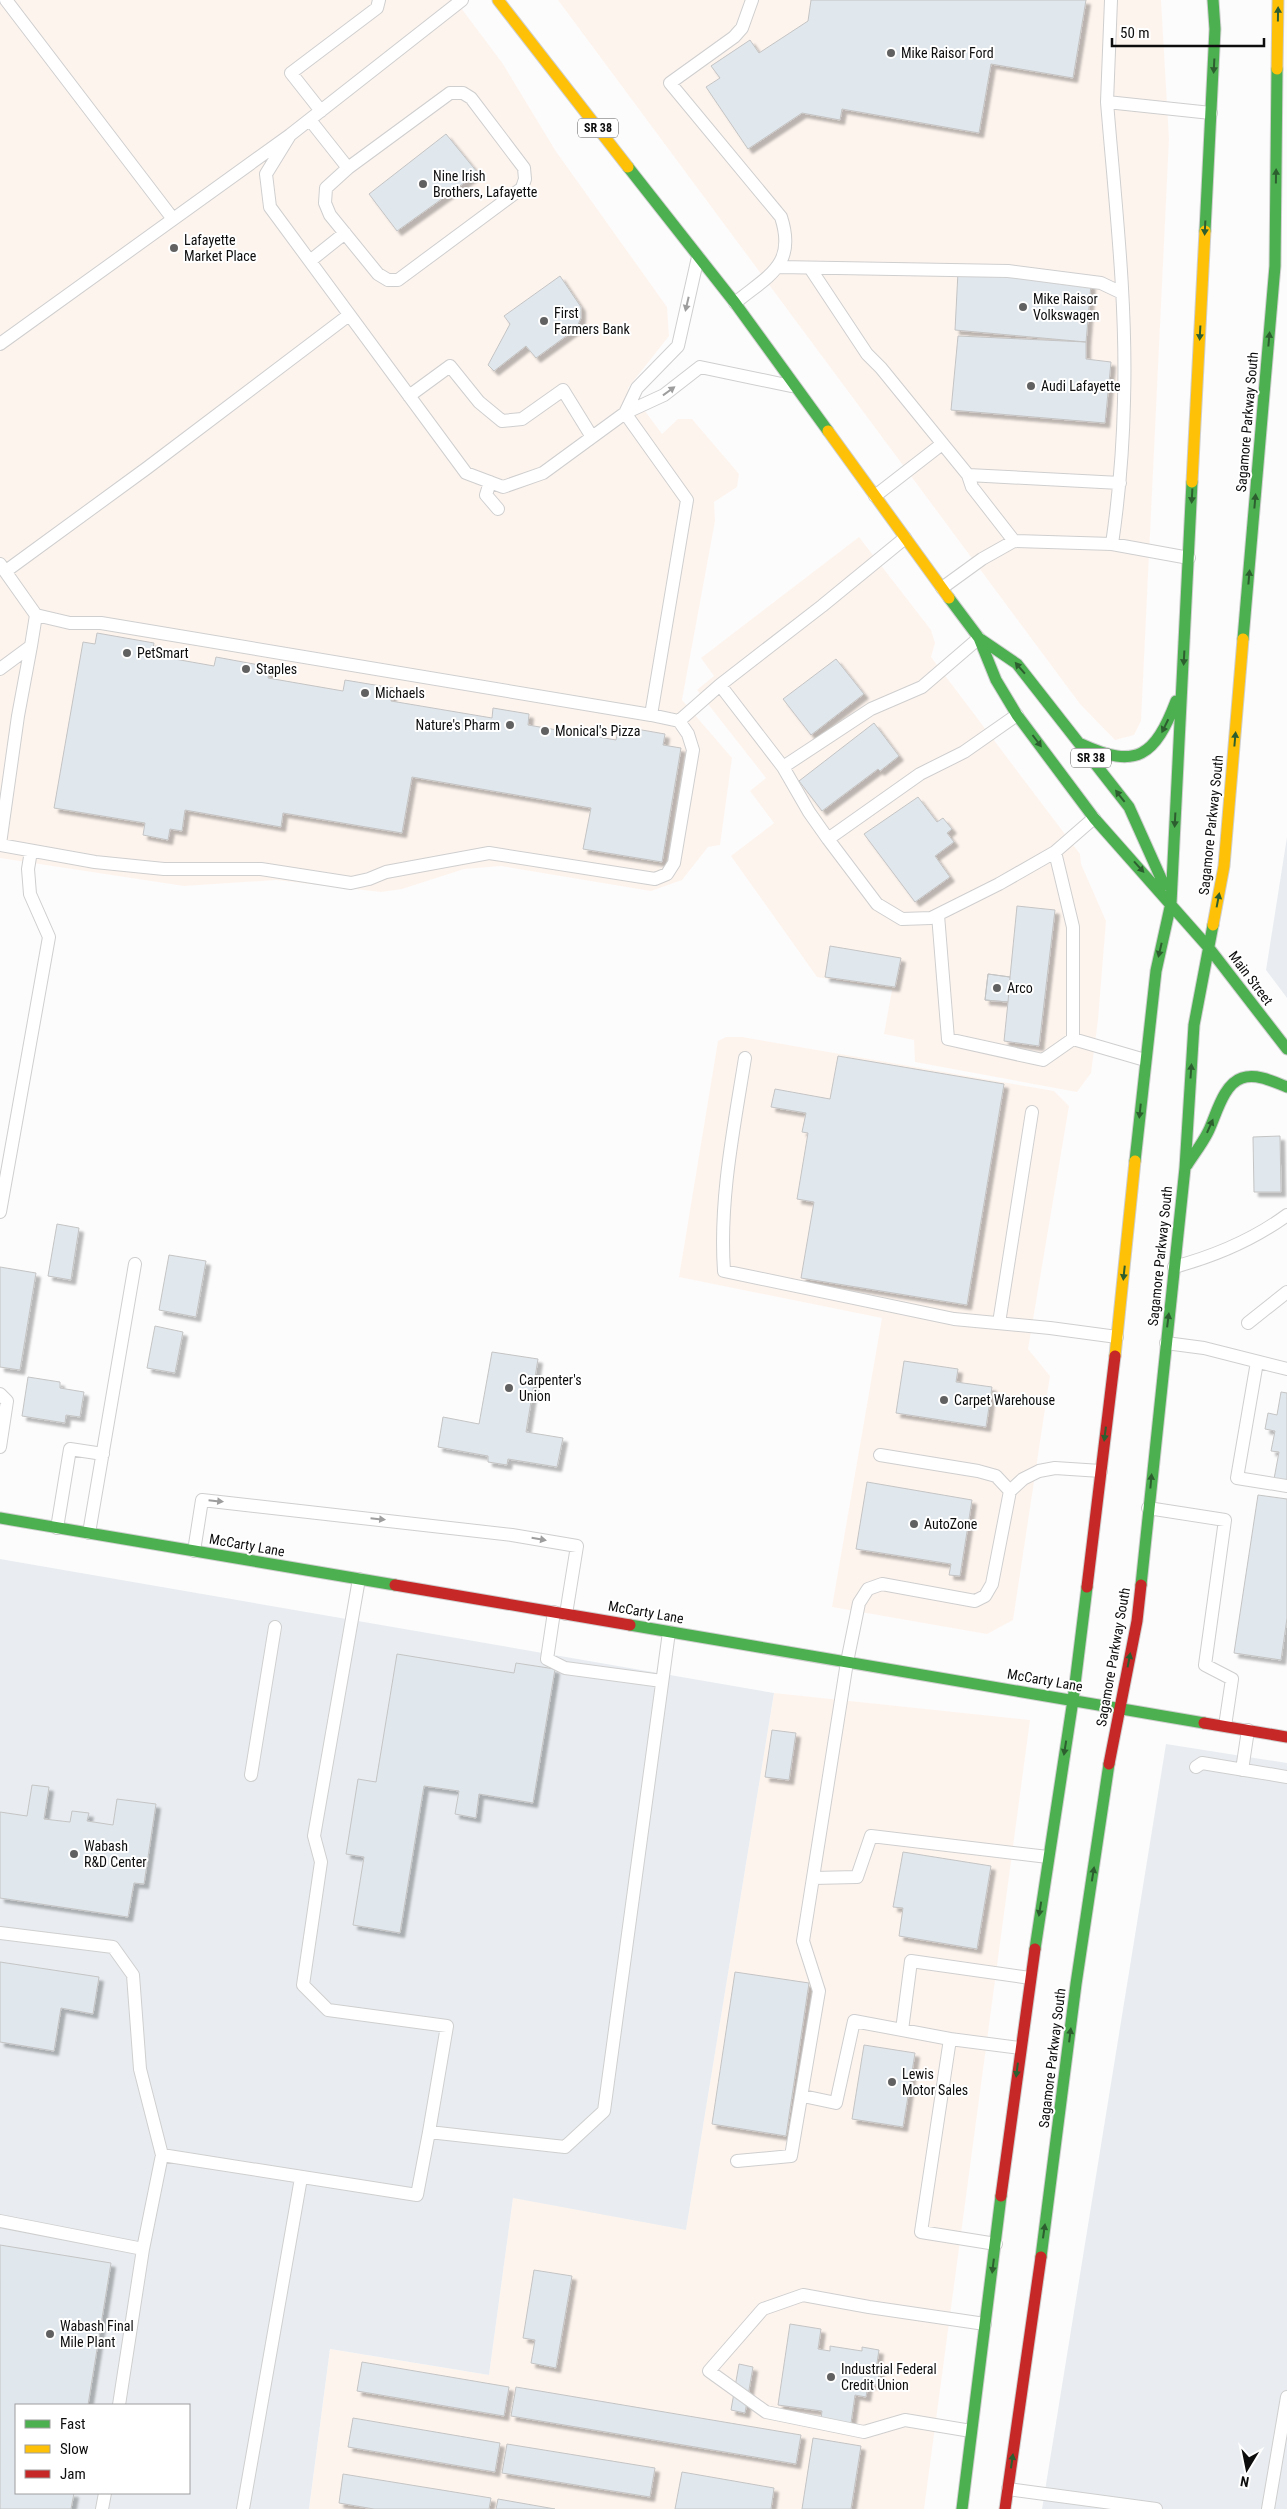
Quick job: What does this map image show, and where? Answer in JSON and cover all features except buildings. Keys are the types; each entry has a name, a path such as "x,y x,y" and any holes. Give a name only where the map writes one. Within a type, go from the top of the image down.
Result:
{"main road":[{"name":"SR 38","path":"498,0 734,304 875,496 978,638 996,680 1017,715 1094,818 1209,948"},
{"path":"962,2509 970,2431 996,2244 1020,2048 1073,1700 1118,1337 1145,1060 1156,971 1171,903 1216,28 1213,0"},
{"name":"Sagamore Parkway South","path":"1005,2509 1057,2145 1076,1984 1109,1764 1137,1621 1185,1168 1194,1025 1224,866 1275,266 1278,0"},
{"name":"SR 38","path":"978,638 998,649 1017,664 1129,807 1138,821 1171,903"},
{"path":"1078,743 1114,758 1141,754 1152,748 1162,732 1182,681"},
{"name":"Main Street","path":"1209,948 1287,1049"},
{"path":"1185,1168 1208,1131 1222,1098 1230,1085 1242,1078 1260,1077 1287,1087"},
{"name":"McCarty Lane","path":"0,1518 1287,1737"}],"lane":[{"path":"6,0 173,219"},
{"path":"321,111 290,73 377,8 379,0"},
{"path":"0,344 290,135 462,0"},
{"path":"734,304 779,267 784,253 785,238 781,217 670,83 734,37 742,28 752,0"},
{"path":"1111,0 1107,102 1122,293 1124,399 1120,482 1112,544"},
{"path":"450,93 463,93 471,98 524,168 525,179 522,188 398,280 388,280 378,274 330,215 325,202 326,188 348,168 450,93"},
{"path":"1107,102 1211,113"},
{"path":"310,120 348,168"},
{"path":"290,135 266,174 270,208 466,473 503,487 543,473 625,413 664,395 700,366 795,387"},
{"path":"310,262 345,233"},
{"path":"625,413 637,388 678,346 698,257"},
{"path":"779,267 1008,270 1102,283 1122,293"},
{"path":"810,268 866,354 881,368 968,475 972,487 1014,541"},
{"path":"36,615 18,716 0,845 95,862 164,869 261,869 350,883 370,879 386,872 489,853 655,879 667,874 674,863 693,750 688,734 679,721 650,714 101,623 70,624 36,615 3,567 147,468 349,314"},
{"path":"409,396 450,366 479,402 502,421 522,418 563,390 592,437"},
{"path":"625,413 687,500 650,714"},
{"path":"875,496 942,444"},
{"path":"968,475 1120,482"},
{"path":"490,482 486,495 498,509"},
{"path":"679,721 720,685 822,606 905,538"},
{"path":"942,588 982,558 1014,541 1112,544 1189,558"},
{"path":"783,767 872,709 922,687 978,638"},
{"path":"0,669 31,646"},
{"path":"720,685 783,767 809,812 877,904 902,919 931,918 938,915 1055,852 1094,818"},
{"path":"828,839 920,774 964,752 1017,715"},
{"path":"0,1212 49,937 30,894 28,869 31,851"},
{"path":"1055,852 1074,927 1073,1039"},
{"path":"938,915 948,1039 1043,1060 1073,1039"},
{"path":"1073,1039 1145,1060"},
{"path":"745,1058 735,1119 722,1236 724,1271 954,1319 1118,1337"},
{"path":"999,1323 1032,1112"},
{"path":"1174,1267 1215,1256 1271,1227 1287,1215"},
{"path":"89,1534 135,1264"},
{"path":"1248,1323 1287,1292"},
{"path":"1166,1343 1204,1348 1287,1369"},
{"path":"1257,1362 1237,1478 1287,1486"},
{"path":"0,1394 7,1401 0,1447"},
{"path":"56,1528 70,1449 103,1454"},
{"path":"880,1455 978,1471 996,1476 1010,1491"},
{"path":"736,2161 790,2156 803,2096 819,1991 803,1941 847,1662 859,1603 868,1589 882,1584 975,1600 985,1596 992,1584 1010,1491 1023,1480 1039,1471 1056,1468 1101,1471"},
{"path":"194,1551 202,1500 512,1535 578,1546 547,1659 565,1668 662,1681"},
{"path":"1148,1508 1225,1520 1205,1665 1232,1679 1225,1726"},
{"path":"162,2155 417,2195 447,2026 328,2010 303,1985 321,1862 314,1836 359,1579"},
{"path":"251,1775 275,1627"},
{"path":"429,2132 565,2147 604,2111 669,1632"},
{"path":"1242,1770 1248,1730"},
{"path":"1196,1767 1202,1763 1287,1777"},
{"path":"813,1878 857,1877 871,1836 1048,1857"},
{"path":"0,1933 113,1947 133,1975 140,2069 162,2155 143,2249 119,2404"},
{"path":"902,2030 911,1961 1030,1978"},
{"path":"803,2096 836,2103 854,2021 1020,2048"},
{"path":"950,2038 921,2232 996,2244"},
{"path":"243,2509 300,2178"},
{"path":"0,2220 143,2249"},
{"path":"970,2431 905,2420 864,2432 766,2412 709,2371 763,2309 803,2295 869,2308 985,2324"},
{"path":"1268,2509 1287,2397"},
{"path":"1008,2488 1066,2503 1156,2509"},
{"path":"102,2509 105,2494"}],"shaded area":[{"path":"0,0 455,0 503,64 555,150 667,307 669,336 628,388 662,434 678,419 692,419 739,474 737,487 714,502 715,521 682,700 732,758 720,845 708,847 682,880 651,891 501,866 464,869 402,889 381,892 276,880 184,886 0,858"},
{"path":"558,0 1161,0 1169,139 1141,721 1134,735 1115,740 1080,704"},
{"path":"859,537 931,630 935,643 931,657 1080,854 1081,864 1106,921 1098,1020 1091,1073 1077,1092 915,1062 914,1040 884,1034 892,990 817,977 731,856 774,823 750,791 766,778 697,690 714,676 701,658"},
{"path":"1287,837 1287,998 1266,970"},
{"path":"726,1037 742,1037 1054,1091 1069,1106 1028,1349 1050,1376 1013,1620 987,1634 832,1607 882,1318 679,1277 718,1041"},
{"path":"0,1559 774,1693 686,2230 513,2198 489,2375 330,2349 309,2509 0,2509"},
{"path":"774,1693 1030,1720 924,2509 309,2509 330,2349 489,2375 513,2197 686,2229"},
{"path":"1166,1744 1287,1763 1287,2509 1042,2509"}],"traffic: fast":[{"path":"1205,231 1215,29 1213,0"},
{"path":"1243,639 1275,266 1277,69"},
{"path":"628,167 735,303 828,431"},
{"path":"1135,1161 1156,971 1171,903 1192,482"},
{"path":"949,598 979,638 996,680 1017,715 1094,818 1209,948"},
{"path":"979,638 1017,664 1129,807 1164,885"},
{"path":"1081,744 1100,752 1117,756 1130,756 1142,753 1160,735 1176,701"},
{"path":"1141,1585 1185,1168 1194,1025 1213,925"},
{"path":"1209,948 1287,1049"},
{"path":"1187,1165 1206,1136 1221,1101 1235,1081 1254,1077 1287,1087"},
{"path":"0,1518 395,1585"},
{"path":"1035,1949 1073,1700 1087,1587"},
{"path":"630,1625 1204,1723"},
{"path":"1041,2257 1076,1984 1109,1764"},
{"path":"962,2509 1001,2196"}],"traffic: slow":[{"path":"498,0 628,167"},
{"path":"1277,69 1278,0"},
{"path":"1192,482 1205,231"},
{"path":"828,431 949,598"},
{"path":"1213,925 1224,866 1243,639"},
{"path":"1115,1356 1135,1161"}],"traffic: jam":[{"path":"1087,1587 1115,1356"},
{"path":"395,1585 630,1625"},
{"path":"1109,1764 1137,1621 1141,1585"},
{"path":"1204,1723 1287,1737"},
{"path":"1001,2196 1035,1949"},
{"path":"1005,2509 1041,2257"}],"place":[{"name":"Mike Raisor Ford","path":"891,53"},
{"name":"Nine Irish Brothers, Lafayette","path":"423,184"},
{"name":"Lafayette Market Place","path":"174,248"},
{"name":"Mike Raisor Volkswagen","path":"1023,307"},
{"name":"First Farmers Bank","path":"544,321"},
{"name":"Audi Lafayette","path":"1031,386"},
{"name":"PetSmart","path":"127,653"},
{"name":"Staples","path":"246,669"},
{"name":"Michaels","path":"365,693"},
{"name":"Nature's Pharm","path":"510,725"},
{"name":"Monical's Pizza","path":"545,731"},
{"name":"Arco","path":"997,988"},
{"name":"Carpenter's Union","path":"509,1388"},
{"name":"Carpet Warehouse","path":"944,1400"},
{"name":"AutoZone","path":"914,1524"},
{"name":"Wabash R&D Center","path":"74,1854"},
{"name":"Lewis Motor Sales","path":"892,2082"},
{"name":"Wabash Final Mile Plant","path":"50,2334"},
{"name":"Industrial Federal Credit Union","path":"831,2377"}]}
